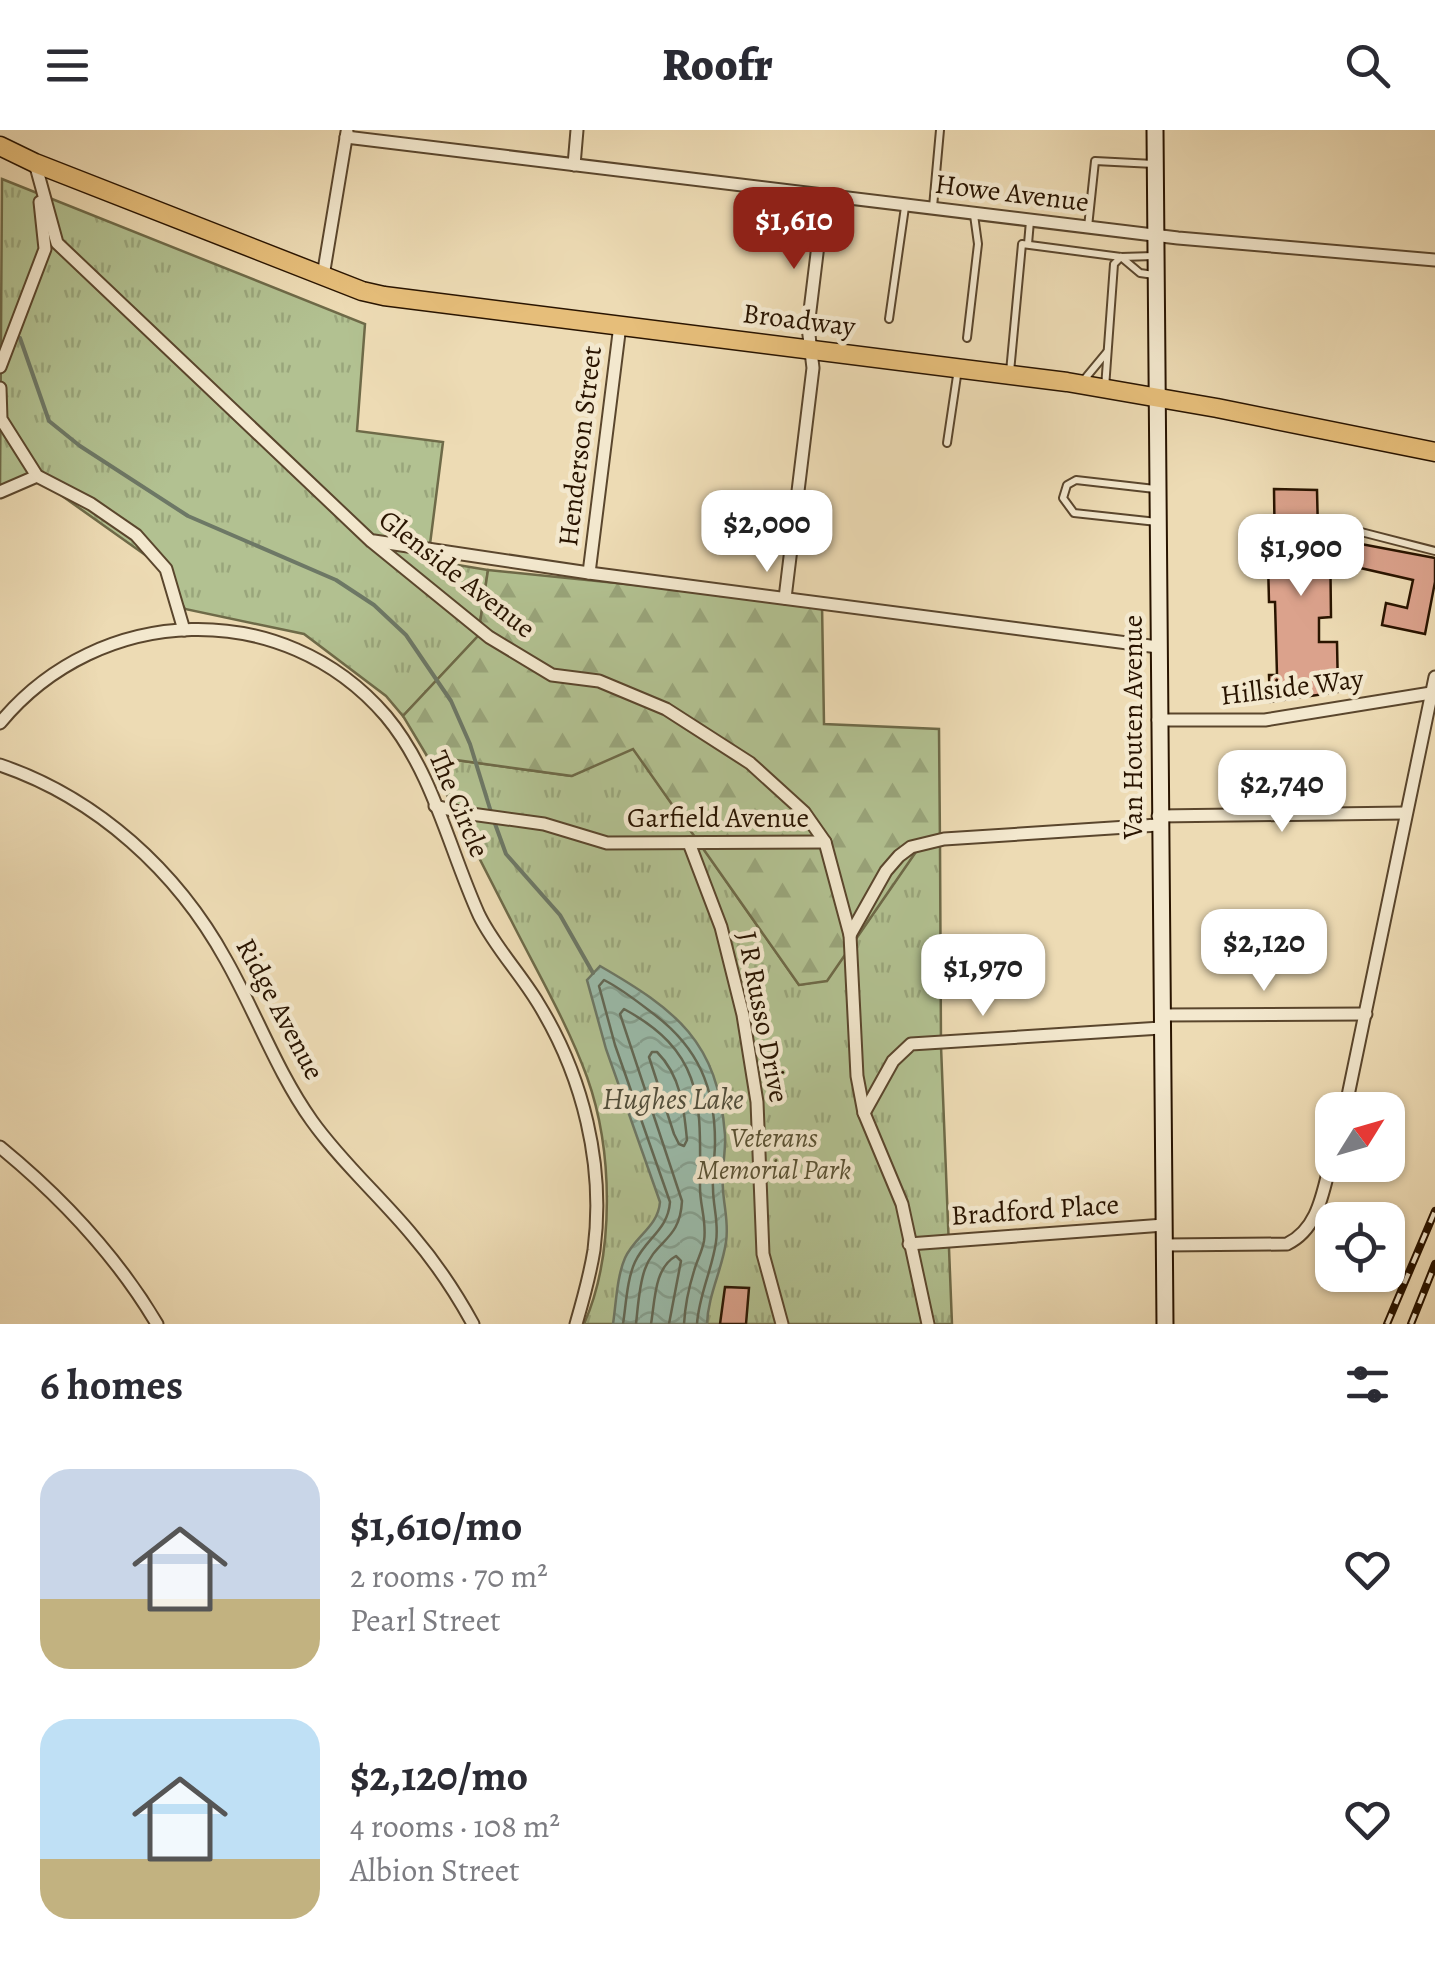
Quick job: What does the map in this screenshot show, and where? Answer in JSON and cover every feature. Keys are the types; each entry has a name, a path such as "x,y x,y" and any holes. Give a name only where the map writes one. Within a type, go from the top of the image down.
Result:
{"main road":[{"name":"Van Houten Avenue","path":"1156,130 1158,820 1165,1324"},
{"name":"Broadway","path":"0,146 323,276 384,296 1080,385 1435,452"}],"street":[{"path":"574,165 578,130"},
{"path":"323,276 347,133"},
{"name":"Howe Avenue","path":"347,133 574,165 1156,235 1435,260"},
{"path":"0,367 46,249 35,163"},
{"name":"Glenside Avenue","path":"35,163 57,243 371,540 489,637 552,676 599,681 666,709 714,737 804,812 825,842 850,936 856,1076 864,1113 902,1204 928,1324"},
{"path":"785,598 812,368 808,327 824,196"},
{"name":"Henderson Street","path":"588,572 620,326"},
{"path":"0,388 1,419 37,476 92,504 136,535 166,569 184,630"},
{"path":"0,492 37,476"},
{"path":"371,540 1158,647"},
{"name":"The Circle","path":"0,722 32,689 74,658 130,638 184,630 245,633 294,648 346,680 377,708 414,756 481,918 536,1000 564,1051 586,1116 596,1214 594,1250 576,1324"},
{"path":"1350,1092 1435,677"},
{"name":"Hillside Way","path":"1158,720 1265,720 1432,693"},
{"name":"Ridge Avenue","path":"0,766 54,789 96,814 183,893 228,962 310,1118 440,1269 473,1324"},
{"name":"Garfield Avenue","path":"435,806 544,824 607,843 825,842"},
{"path":"850,936 886,871 911,847 944,840 1158,820 1406,813"},
{"name":"J R Russo Drive","path":"689,843 721,927 743,1015 757,1102 763,1254 782,1324"},
{"path":"864,1113 893,1062 911,1044 1161,1022 1366,1014"},
{"path":"0,1146 40,1179 84,1225 158,1324"},
{"path":"1164,1245 1287,1244 1308,1230 1325,1182"},
{"name":"Bradford Place","path":"909,1244 1164,1225"}],"lane":[{"path":"932,208 940,130"},
{"path":"1088,227 1095,161 1155,164"},
{"path":"889,318 905,205"},
{"path":"967,338 978,244 974,213"},
{"path":"1009,375 1030,220"},
{"path":"1025,244 1122,257 1156,256"},
{"path":"1122,257 1140,273 1156,276"},
{"path":"1105,389 1114,264 1122,257"},
{"path":"1080,385 1108,351"},
{"path":"947,444 958,368"},
{"path":"1157,489 1076,480 1067,485 1063,498 1074,513 1157,522"},
{"path":"1361,532 1435,551"}],"green space":[{"path":"2,179 365,324 357,431 443,442 428,560 488,570 478,636 403,716 386,696 304,634 185,609 158,564 34,476 0,487"},
{"path":"488,570 822,604 824,724 939,729 940,844 920,846 827,981 799,985 633,749 572,776 427,756 403,716 478,636"},
{"name":"Veterans Memorial Park","path":"633,748 799,985 827,980 920,845 940,844 941,1046 952,1324 584,1324 601,1266 607,1202 596,1106 562,1019 427,756 571,776"}],"water":[{"name":"Hughes Lake","path":"600,966 671,1014 702,1052 713,1075 725,1135 727,1235 707,1324 613,1324 625,1258 651,1225 660,1202 606,1049 587,980"}],"building":[{"path":"1274,489 1317,490 1318,532 1330,532 1331,617 1319,618 1319,642 1337,642 1338,692 1270,702 1269,675 1277,675 1275,602 1269,602 1268,562 1275,562"},
{"path":"1361,544 1435,558 1435,582 1425,634 1382,625 1386,603 1407,608 1413,580 1356,567"},
{"path":"725,1287 749,1288 746,1324 720,1324"}],"waterway":[{"path":"20,338 49,421 80,446 188,516 336,580 374,605 406,635 451,701 470,744 491,812"},
{"path":"494,821 506,854 560,915 593,973"}],"railway":[{"path":"1387,1324 1435,1211"},
{"path":"1411,1324 1435,1264"}]}
